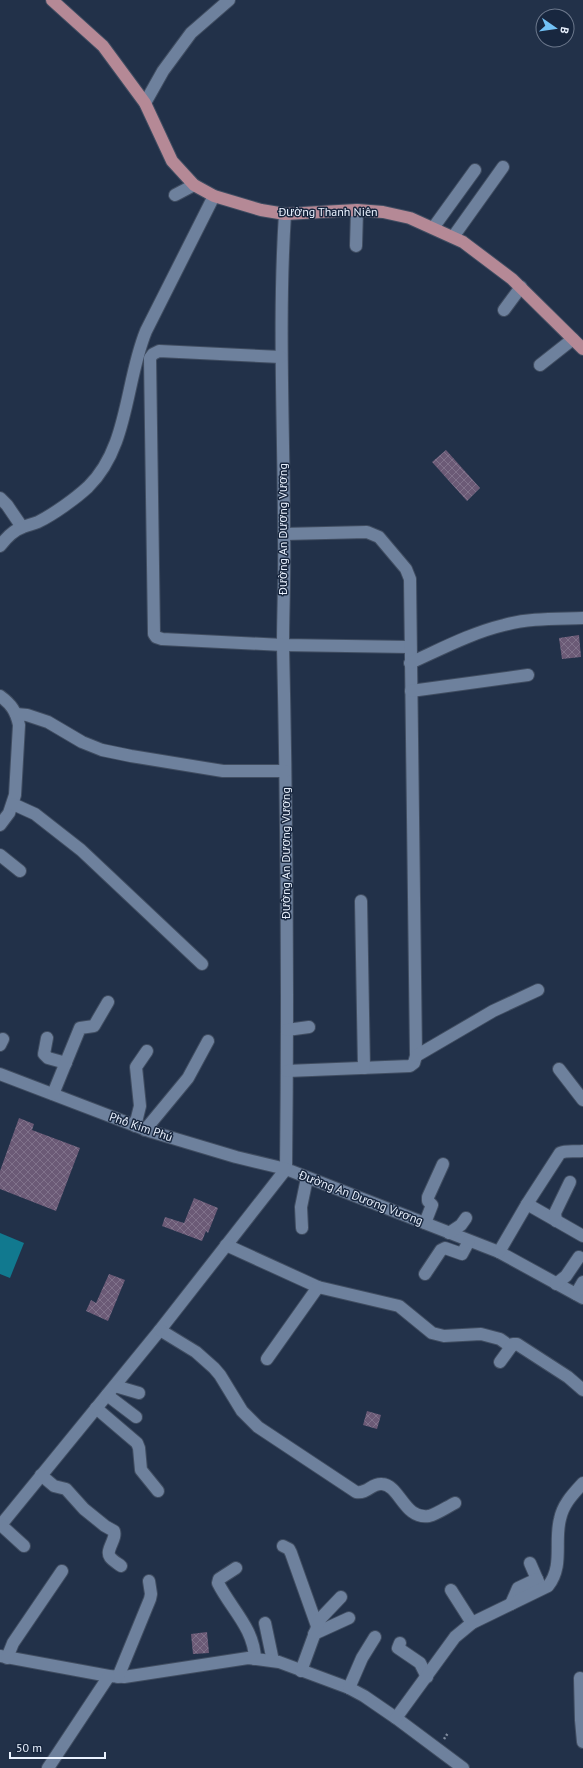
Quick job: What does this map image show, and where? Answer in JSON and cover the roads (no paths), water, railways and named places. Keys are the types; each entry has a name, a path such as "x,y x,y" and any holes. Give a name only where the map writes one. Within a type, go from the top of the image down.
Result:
{"main road":[{"name":"Đường Thanh Niên","path":"52,0 103,46 144,103 172,161 194,185 214,196 261,210 285,214 357,210 383,212 410,218 463,242 512,279 583,349"}],"street":[{"path":"144,103 162,71 191,33 229,0"},
{"path":"453,237 503,167"},
{"path":"433,228 475,170"},
{"path":"175,195 194,185"},
{"path":"0,546 10,534 22,527 38,522 76,497 99,476 113,450 120,431 140,347 146,331 214,196"},
{"path":"356,246 357,210"},
{"name":"Đường An Dương Vương","path":"285,214 282,259 281,357 284,534 283,645 287,1030 286,1169 499,1252 579,1296"},
{"path":"504,310 521,287"},
{"path":"540,365 573,339"},
{"path":"281,357 159,351 153,354 150,358 152,622 154,634 159,639 283,645 410,647"},
{"path":"0,498 22,527"},
{"path":"284,534 367,532 378,537 406,569 410,579 416,1056 414,1063 410,1066 287,1071"},
{"path":"410,663 460,640 504,625 532,620 583,618"},
{"path":"411,691 528,675"},
{"path":"0,696 10,704 16,714 18,725 13,804 9,813 0,825"},
{"path":"16,714 27,715 48,722 82,742 102,750 223,771 285,771"},
{"path":"13,804 35,814 81,850 202,964"},
{"path":"0,855 20,871"},
{"path":"360,901 364,1068"},
{"path":"416,1056 493,1011 538,990"},
{"path":"53,1094 80,1028 94,1026 108,1002"},
{"path":"287,1030 309,1027"},
{"path":"47,1038 44,1054 48,1058 66,1063"},
{"path":"140,1128 188,1078 208,1041"},
{"path":"140,1128 140,1106 136,1067 147,1051"},
{"path":"559,1069 583,1100"},
{"name":"Phố Kim Phú","path":"0,1074 140,1128 236,1158 286,1169"},
{"path":"499,1252 527,1204 560,1153 565,1151 583,1151"},
{"path":"424,1223 432,1205 428,1201 428,1198 443,1164"},
{"path":"24,1546 0,1526 160,1330 286,1169"},
{"path":"302,1228 301,1207 307,1178"},
{"path":"556,1220 555,1212 570,1182"},
{"path":"527,1204 583,1236"},
{"path":"450,1233 461,1225 466,1218"},
{"path":"425,1274 441,1250 445,1248 462,1254 469,1241"},
{"path":"226,1246 318,1287 399,1306 432,1333 444,1336 481,1334 500,1339 511,1347"},
{"path":"556,1284 566,1276 579,1256"},
{"path":"579,1296 583,1282"},
{"path":"267,1359 318,1287"},
{"path":"160,1330 190,1348 214,1368 220,1375 242,1411 258,1427 356,1492 366,1491 375,1485 382,1484 390,1487 410,1511 420,1515 430,1516 455,1503"},
{"path":"500,1362 513,1344 517,1344 568,1377 583,1390"},
{"path":"111,1390 139,1393"},
{"path":"111,1390 136,1417"},
{"path":"96,1408 137,1443 139,1448 141,1470 158,1491"},
{"path":"41,1475 54,1486 66,1489 84,1509 105,1526 114,1531 115,1536 108,1553 120,1566"},
{"path":"396,1718 455,1637 472,1623 511,1604 539,1584 548,1586 554,1579 558,1561 559,1521 569,1499 583,1483"},
{"path":"283,1546 289,1549 291,1553 315,1630"},
{"path":"530,1563 539,1584"},
{"path":"236,1568 219,1579 218,1583 251,1634 255,1649 255,1659"},
{"path":"62,1571 4,1657 114,1677 248,1658 273,1661 349,1688 364,1696 463,1768"},
{"path":"54,1765 114,1677 150,1599 151,1594 149,1581"},
{"path":"451,1590 472,1623"},
{"path":"301,1671 320,1619 341,1597"},
{"path":"315,1630 349,1618"},
{"path":"265,1623 273,1661"},
{"path":"349,1688 362,1658 375,1637"},
{"path":"400,1643 398,1648 420,1663 427,1677"},
{"path":"580,1678 583,1742"}],"water":[{"path":"0,1233 24,1243 10,1278 0,1274"}]}
